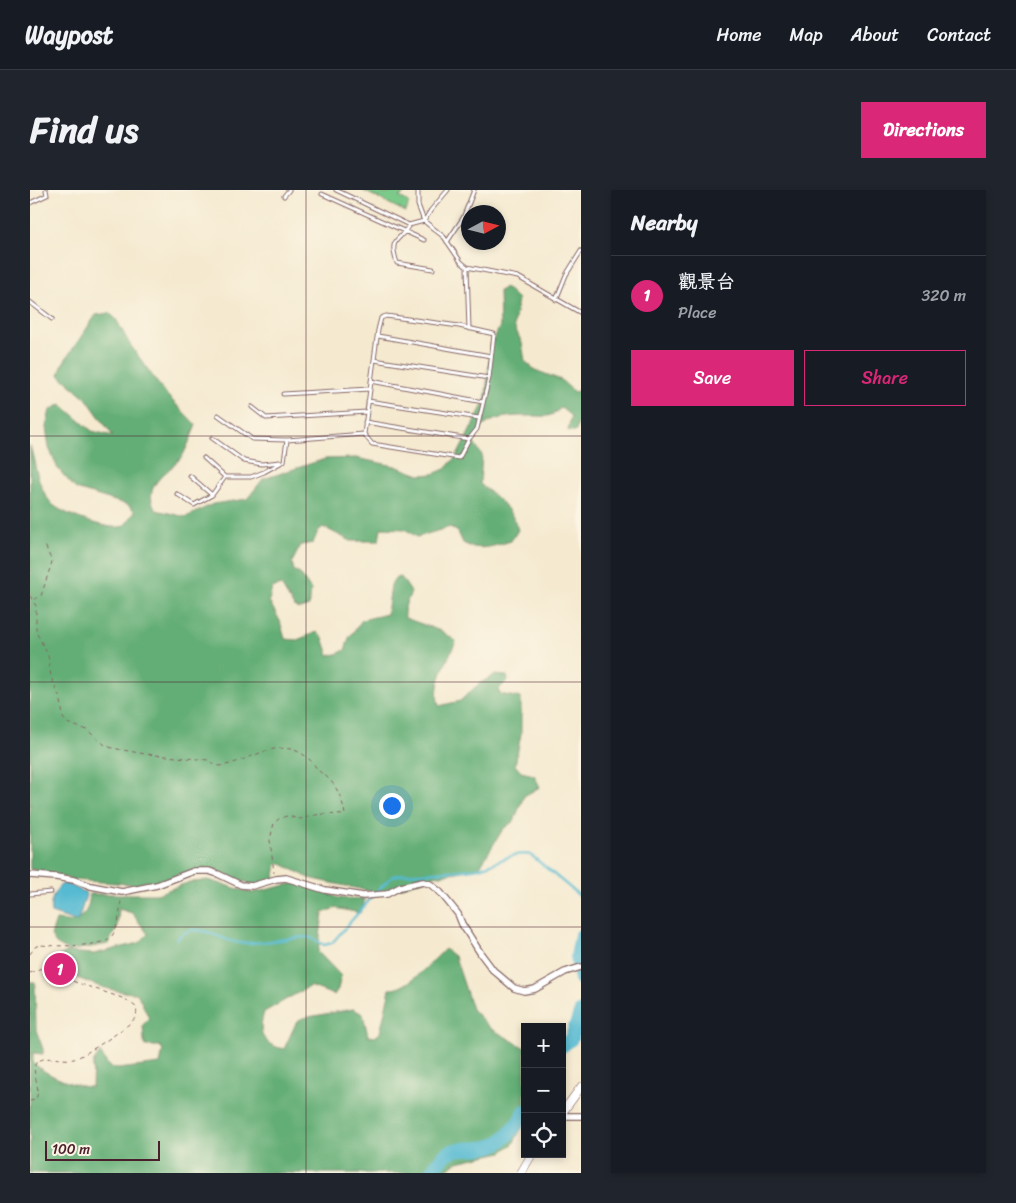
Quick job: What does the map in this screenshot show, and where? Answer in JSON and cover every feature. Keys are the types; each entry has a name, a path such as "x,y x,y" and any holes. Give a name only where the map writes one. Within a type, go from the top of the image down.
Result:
{"street":[{"path":"30,875 74,880 91,886 122,892 157,884 194,871 209,871 241,885 252,886 286,878 325,890 366,896 387,894 400,886 423,882 430,884 440,892 458,914 476,946 493,970 514,988 524,991 534,989 564,972 578,968"},
{"path":"563,1113 581,1087"},
{"path":"566,1114 581,1116"},
{"path":"521,1173 530,1158"}],"lane":[{"path":"30,203 47,195 46,190"},
{"path":"284,196 289,190"},
{"path":"336,190 409,225 424,221 448,190"},
{"path":"418,190 418,205 424,221 444,237 461,262 467,267 518,277 581,313"},
{"path":"447,242 463,218 474,190"},
{"path":"322,194 424,240"},
{"path":"409,225 406,231 398,236 394,244 394,254 397,263 433,269"},
{"path":"556,300 566,275 581,251"},
{"path":"467,267 469,330"},
{"path":"30,302 52,319"},
{"path":"386,316 459,326 469,330 494,334 489,378 477,429 469,439 459,458 372,444 364,434 381,318 386,316"},
{"path":"378,336 491,356"},
{"path":"374,360 489,378"},
{"path":"371,381 483,402"},
{"path":"283,394 370,389"},
{"path":"368,401 479,418"},
{"path":"252,407 266,418 367,412"},
{"path":"218,415 252,439 288,440 364,434"},
{"path":"365,422 469,439"},
{"path":"212,438 244,461 262,464 284,461"},
{"path":"284,461 288,440"},
{"path":"204,458 225,477 251,477 284,461"},
{"path":"190,476 212,495"},
{"path":"177,494 194,505 212,495 225,477"},
{"path":"30,894 51,892"}],"path":[{"path":"33,600 41,596 52,562 45,545"},
{"path":"30,596 36,606 36,632 48,656 51,677 61,701 63,718 67,723 87,730 112,748 154,755 208,760 218,766 238,762 262,751 289,749 301,753 327,777 339,794 344,806 345,815 320,814 300,819 287,816 280,818 274,823 270,840 276,879"},
{"path":"30,954 39,945 77,946 102,942 108,939 112,935 117,922 122,892"},
{"path":"30,973 44,967 50,968 72,981 125,999 136,1007 137,1011 136,1016 129,1024 85,1054 74,1059 45,1059 34,1065 33,1070 38,1096 35,1100 30,1101"}],"green space":[{"path":"362,190 376,190 385,194 410,190 399,197 409,202 406,212"},
{"path":"505,287 518,299 514,326 522,343 525,361 535,370 561,380 574,392 581,390 581,411 576,431 568,431 571,416 561,408 548,416 517,416 491,421 478,433 473,442 482,455 480,484 508,509 515,522 518,530 511,541 481,548 469,546 463,543 458,532 450,527 417,537 405,529 381,528 379,541 351,541 323,527 318,531 313,543 301,545 292,562 294,571 300,574 311,590 309,606 300,609 294,607 281,585 272,588 269,601 280,621 285,639 297,640 317,632 323,638 329,655 337,654 345,650 349,638 362,620 387,614 391,585 396,578 401,577 411,592 404,609 405,618 441,631 456,641 439,681 437,698 439,706 460,701 480,683 495,675 507,676 508,680 498,690 500,694 521,698 521,734 515,765 521,772 534,775 540,787 524,796 514,821 503,829 479,868 435,876 378,893 309,878 282,864 277,864 274,881 256,886 214,871 144,885 73,880 30,869 30,445 43,490 51,503 56,507 85,521 117,527 125,525 135,511 128,505 76,489 58,469 49,448 46,427 50,410 61,404 92,431 113,436 86,398 59,375 63,363 96,315 109,313 116,319 129,343 164,392 196,425 183,455 154,486 152,493 152,501 156,510 186,517 213,504 247,499 263,479 325,459 356,458 395,466 420,475 433,474 445,469 457,456 485,401 491,345 500,326 499,291"},
{"path":"208,880 252,893 295,883 317,887 338,898 365,899 360,913 335,908 323,913 318,952 341,976 338,989 334,995 310,986 264,1012 261,1026 263,1036 266,1041 276,1047 284,1049 297,1021 303,1018 353,1009 363,1014 368,1036 375,1037 380,1033 390,989 397,988 412,980 445,949 455,957 472,1009 490,1028 521,1046 521,1129 513,1144 502,1152 457,1162 441,1173 30,1173 30,982 35,982 36,1030 43,1049 43,1054 33,1053 33,1062 44,1071 69,1083 92,1087 93,1063 100,1052 109,1067 118,1069 160,1064 163,1050 160,1046 146,1046 144,1042 143,1025 149,1018 137,993 117,991 95,985 74,977 56,967 55,958 67,952 94,954 139,943 148,934 132,913 119,909 117,928 108,944 68,951 56,944 51,936 56,920 73,922 78,919 86,911 90,894 157,894 187,883"}],"water":[{"path":"62,884 67,884 85,892 86,895 78,920 75,921 51,913 53,897"}],"waterway":[{"path":"375,893 393,876 479,868 511,856 524,854 531,855 581,897"},
{"path":"177,939 188,931 199,930 241,943 303,937 312,938 324,945 332,943 372,897"},
{"path":"581,936 577,956 581,979"},
{"path":"566,1043 571,1039 581,1011"},
{"path":"430,1173 445,1155 451,1152 488,1147 503,1140 512,1131 524,1113"}],"place":[{"name":"觀景台","path":"60,969"}]}
